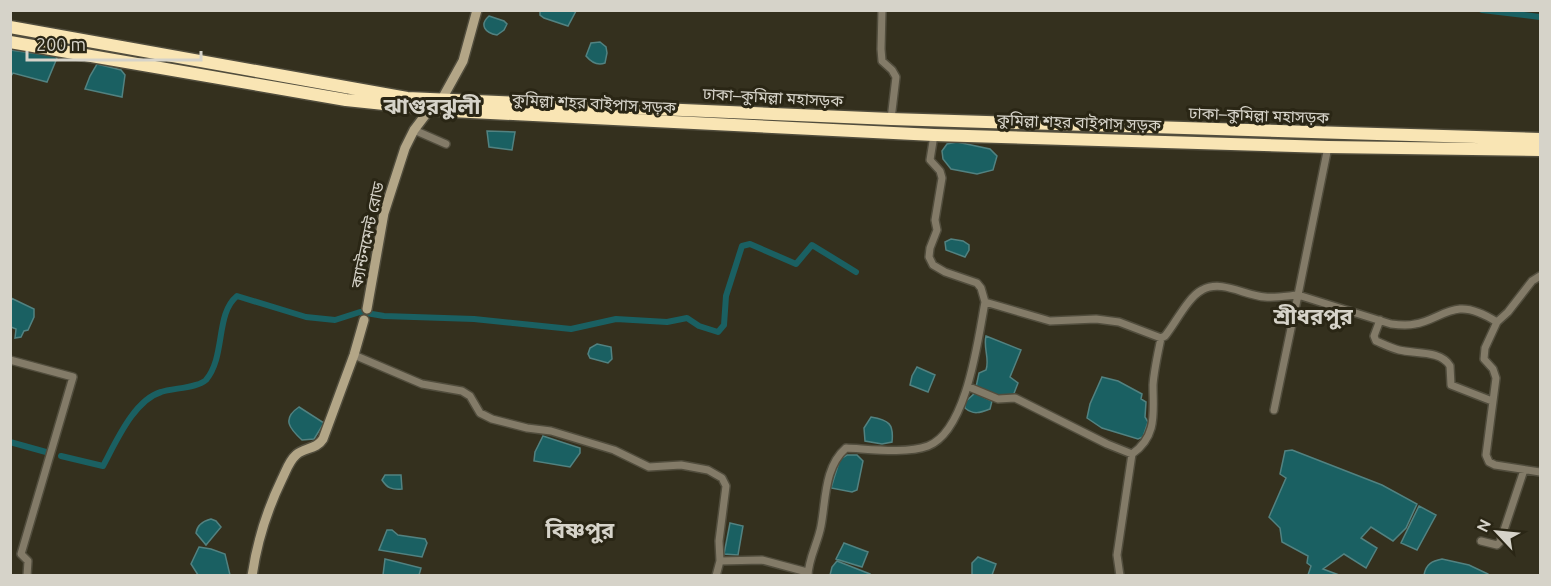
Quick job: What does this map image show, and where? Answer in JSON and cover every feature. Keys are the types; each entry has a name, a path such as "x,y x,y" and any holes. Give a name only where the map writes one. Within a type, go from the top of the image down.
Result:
{"highway":[{"name":"ঢাকা–কুমিল্লা মহাসড়ক","path":"10,27 407,98 891,119 1540,139"},
{"name":"কুমিল্লা শহর বাইপাস সড়ক","path":"10,42 346,100 430,109 934,135 1328,147 1540,150"}],"main road":[{"name":"ক্যান্টনমেন্ট রোড","path":"367,309 386,203 405,148 414,130 430,109 442,99 463,61 477,10"},
{"path":"252,576 258,538 276,491 296,454 319,445 323,439 354,355 364,320"}],"street":[{"path":"882,10 883,33 880,49 882,61 896,77 891,119"},
{"path":"414,130 446,144"},
{"path":"720,561 762,560 808,574 821,527 826,487 839,453 846,448 879,451 926,447 940,440 955,416 969,387 985,302 981,288 976,283 945,272 933,265 929,257 937,230 935,220 942,178 940,171 930,160 934,135"},
{"path":"1274,410 1328,147"},
{"path":"1540,276 1532,281 1508,312 1497,322 1485,348 1484,359 1493,369 1496,378 1486,455 1489,462 1540,472"},
{"path":"1120,576 1117,555 1132,454 1142,447 1153,421 1155,408 1153,384 1161,338 1202,290 1211,287 1232,288 1248,295 1268,298 1298,295 1404,325 1417,324 1445,312 1460,309 1470,309 1497,322"},
{"path":"985,302 1050,321 1096,319 1119,322 1161,338"},
{"path":"1380,320 1374,336 1376,341 1400,350 1429,354 1443,359 1450,366 1451,385 1492,401"},
{"path":"354,355 422,384 462,391 470,396 480,413 492,419 527,428 551,431 614,450 649,467 681,465 708,470 722,478 726,486 719,541 720,561 716,576"},
{"path":"10,360 73,377 35,510 22,546 21,554 28,561 27,576"},
{"path":"969,387 998,399 1015,398 1132,454"},
{"path":"1481,542 1497,545 1500,542 1524,470"}],"water":[{"path":"540,10 576,11 568,26 544,18 540,15"},
{"path":"489,16 507,24 504,30 497,35 485,28 484,22"},
{"path":"600,42 606,47 607,53 605,63 597,64 586,56 591,43"},
{"path":"10,50 55,56 57,58 47,82 13,73 11,76"},
{"path":"97,64 121,70 125,75 122,97 85,89"},
{"path":"487,131 515,132 512,150 489,147"},
{"path":"957,142 990,149 997,156 993,170 977,174 951,169 943,159 942,151 947,144"},
{"path":"951,239 963,241 969,245 965,257 946,250 945,242"},
{"path":"11,298 34,309 34,317 28,330 24,331 21,337 15,338 16,329 11,327"},
{"path":"986,336 1021,350 1010,377 1018,383 1013,396 992,395 976,387 979,373 986,370 987,366"},
{"path":"597,344 611,347 612,359 608,363 590,358 588,354 590,348"},
{"path":"917,367 935,375 928,392 910,385"},
{"path":"1102,377 1118,381 1142,394 1141,399 1146,402 1145,417 1148,422 1143,437 1138,439 1102,428 1087,418 1090,404"},
{"path":"975,393 992,401 990,409 977,413 965,408 965,402"},
{"path":"299,407 324,423 314,439 302,440 289,424 290,416"},
{"path":"871,417 889,424 892,431 892,442 882,444 865,441 864,428"},
{"path":"543,436 580,448 580,453 570,467 534,461 535,452"},
{"path":"1292,450 1382,485 1417,504 1406,528 1393,541 1371,527 1361,538 1377,548 1366,568 1344,554 1323,569 1339,575 1308,575 1311,566 1307,563 1308,556 1282,542 1280,528 1269,517 1286,478 1280,474 1285,451"},
{"path":"847,455 857,455 863,461 857,490 852,492 831,488 840,459"},
{"path":"385,475 401,475 402,489 388,487 382,480"},
{"path":"1419,506 1436,515 1417,550 1401,543"},
{"path":"211,519 221,527 206,545 196,533 201,524"},
{"path":"730,523 743,526 738,555 724,554"},
{"path":"387,530 392,530 398,535 425,539 427,543 422,557 379,550"},
{"path":"844,543 868,552 862,567 836,559"},
{"path":"199,547 225,554 230,575 198,575 191,564"},
{"path":"978,557 996,564 992,575 972,575 972,563"},
{"path":"385,559 421,568 419,575 383,575"},
{"path":"1442,559 1469,565 1488,576 1424,575 1430,564"},
{"path":"837,561 870,574 871,575 830,575"}],"waterway":[{"path":"1482,10 1540,17"},
{"path":"61,456 103,466 127,423 151,396 197,385 206,380 216,359 226,313 237,296 306,317 335,320 360,312 384,316 474,319 571,329 616,319 667,322 687,318 699,326 718,332 724,325 726,296 742,246 750,244 796,264 812,245 856,272"},
{"path":"10,442 46,452"}],"district":[{"name":"ঝাগুরঝুলী","path":"432,105"},
{"name":"শ্রীধরপুর","path":"1313,315"},
{"name":"বিষ্ণপুর","path":"580,529"}]}
